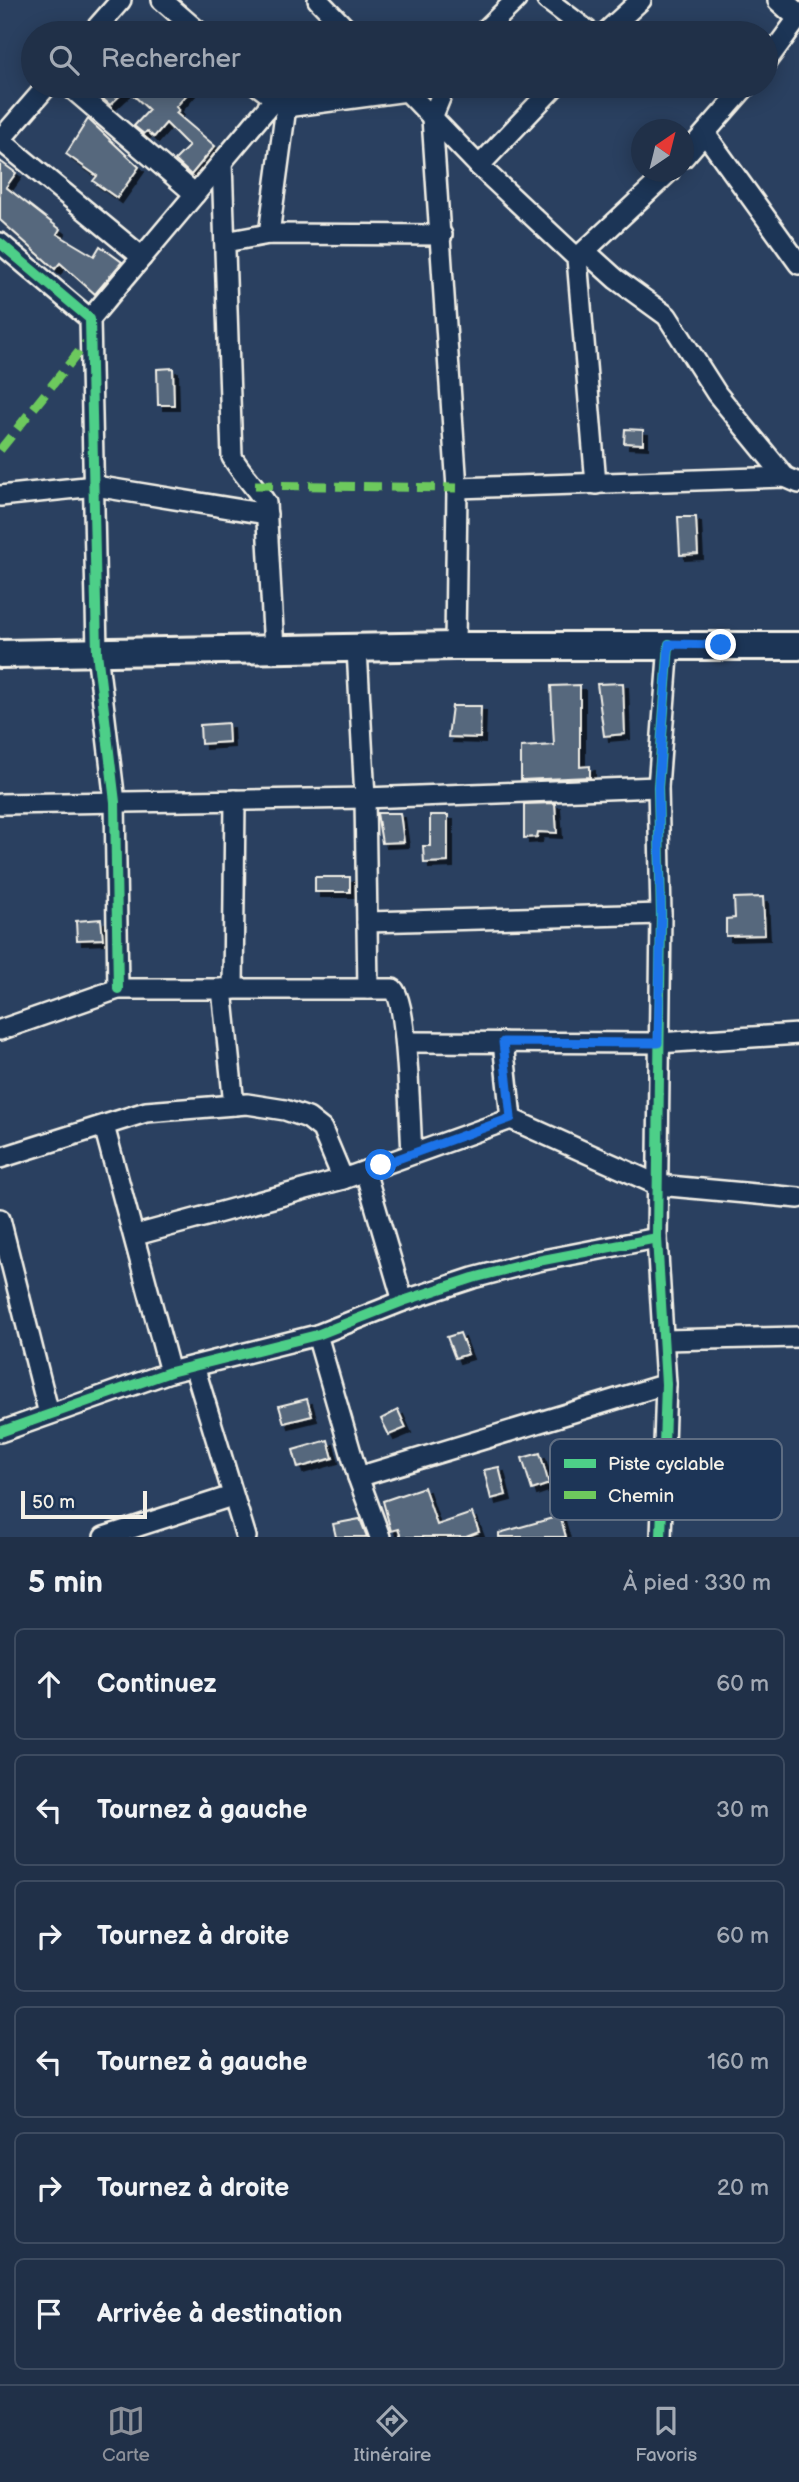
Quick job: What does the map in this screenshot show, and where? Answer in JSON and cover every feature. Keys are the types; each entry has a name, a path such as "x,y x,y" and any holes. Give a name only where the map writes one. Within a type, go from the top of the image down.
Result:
{"main road":[{"path":"0,654 455,646 799,646"}],"street":[{"path":"103,21 121,0"},
{"path":"162,0 186,21"},
{"path":"318,0 339,21"},
{"path":"494,21 516,0"},
{"path":"547,0 574,21"},
{"path":"618,21 641,0"},
{"path":"778,46 799,17 780,0"},
{"path":"37,98 0,140 142,257"},
{"path":"83,98 195,194"},
{"path":"274,98 280,103"},
{"path":"118,989 114,802 97,652 90,319 222,162 280,103 322,98"},
{"path":"414,98 479,166 581,255 667,316 717,394 792,480"},
{"path":"440,98 432,118 457,488 455,646"},
{"path":"479,166 544,98"},
{"path":"694,147 736,98"},
{"path":"269,234 280,103"},
{"path":"706,135 799,264"},
{"path":"222,162 232,457 266,503 274,650"},
{"path":"581,255 658,182"},
{"path":"225,242 269,234 442,235"},
{"path":"3,251 90,319"},
{"path":"581,255 597,484"},
{"path":"457,488 792,480"},
{"path":"0,496 95,485 267,514"},
{"path":"664,1439 666,1384 657,1238 661,914 658,787 669,644"},
{"path":"357,649 365,797 368,989"},
{"path":"0,804 365,797 658,787"},
{"path":"234,1105 228,989 235,800"},
{"path":"367,922 661,914"},
{"path":"0,1030 118,989 396,991 406,1042 412,1153"},
{"path":"406,1042 658,1043 799,1034"},
{"path":"503,1042 511,1118"},
{"path":"0,1158 146,1112 234,1105 285,1110 308,1118 322,1129 342,1179"},
{"path":"136,1235 342,1179 511,1118 658,1185 799,1198"},
{"path":"104,1126 136,1235 170,1372"},
{"path":"365,1171 403,1301"},
{"path":"0,1219 49,1414"},
{"path":"0,1432 170,1372 317,1335 403,1301 538,1261 657,1238"},
{"path":"317,1335 358,1477 380,1537"},
{"path":"664,1340 799,1337"},
{"path":"194,1366 246,1537"},
{"path":"358,1477 666,1384"},
{"path":"116,1536 232,1496"}],"building":[{"path":"102,98 117,98 110,105"},
{"path":"136,98 184,98 176,107 179,110 176,113 215,146 191,175 175,160 189,146 166,123 154,137 147,131 144,134 134,126 149,110"},
{"path":"88,119 139,167 117,198 93,181 97,176 66,154"},
{"path":"0,161 16,173 6,187 60,229 57,234 94,256 100,246 122,262 95,294 60,263 55,269 0,220"},
{"path":"173,368 174,405 158,405 157,369"},
{"path":"625,429 643,430 643,444 624,443"},
{"path":"678,517 696,517 698,554 680,555"},
{"path":"623,683 625,734 604,736 597,684"},
{"path":"580,685 580,767 590,766 590,777 521,780 521,747 554,745 551,686"},
{"path":"452,706 481,706 480,738 448,737"},
{"path":"228,723 229,742 201,744 200,725"},
{"path":"555,803 557,833 538,832 537,837 524,838 524,804"},
{"path":"377,813 400,813 404,842 382,843"},
{"path":"430,815 448,815 448,862 424,863 423,846 430,846"},
{"path":"315,877 350,877 350,892 315,892"},
{"path":"763,897 765,935 726,936 726,919 735,918 734,898"},
{"path":"101,919 103,939 77,940 76,921"},
{"path":"460,1333 468,1354 455,1358 447,1337"},
{"path":"307,1399 312,1416 284,1423 279,1406"},
{"path":"398,1410 406,1428 389,1435 381,1419"},
{"path":"328,1440 333,1458 298,1468 293,1450"},
{"path":"540,1453 549,1484 532,1490 522,1458"},
{"path":"499,1467 506,1495 491,1499 484,1470"},
{"path":"424,1487 437,1525 472,1513 479,1532 466,1537 401,1537 398,1529 391,1531 383,1501"},
{"path":"360,1519 367,1537 336,1537 333,1524"},
{"path":"550,1519 561,1520 566,1537 499,1537 499,1533"}],"marked path":[{"path":"0,450 90,338"},
{"path":"255,485 457,488"}],"cycle path":[{"path":"0,243 90,319 97,652 115,802 118,989"},
{"path":"664,1439 666,1384 657,1238 661,914 658,787 669,644"},
{"path":"0,1432 170,1372 317,1335 403,1301 473,1278 538,1261 657,1238"},
{"path":"661,1537 662,1520"}],"route":[{"path":"381,1165 511,1118 503,1042 658,1043 661,914 658,787 669,644 721,645"}]}
